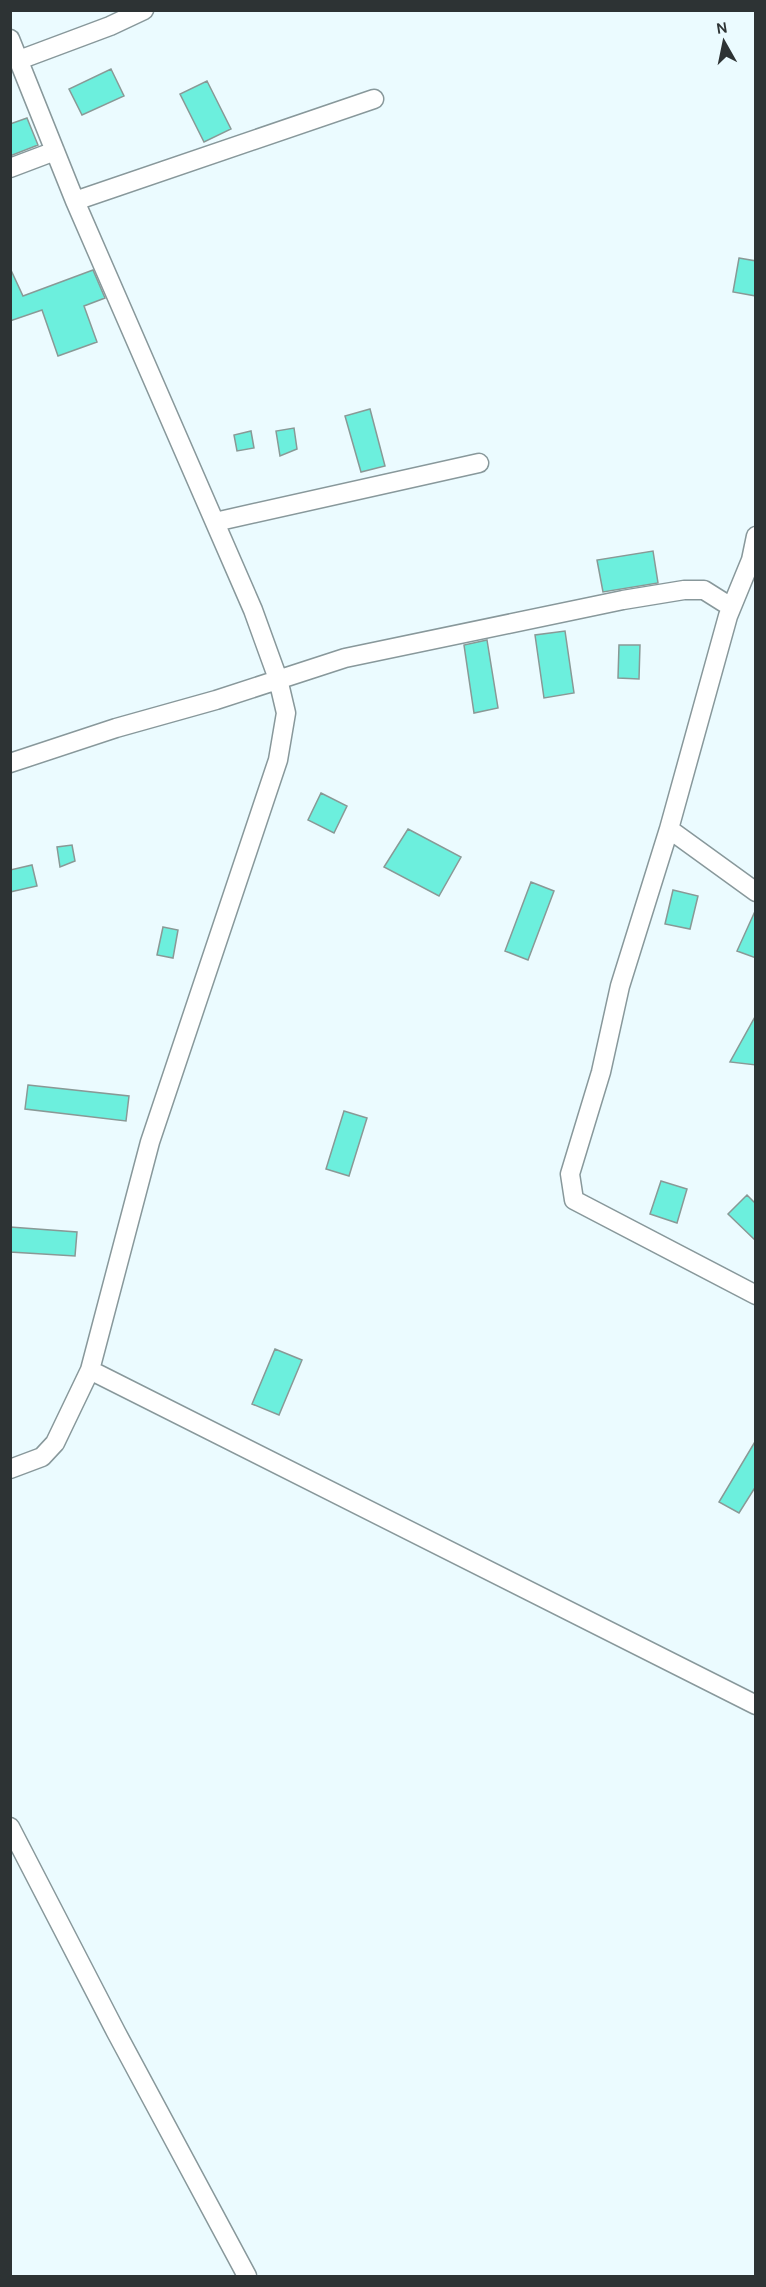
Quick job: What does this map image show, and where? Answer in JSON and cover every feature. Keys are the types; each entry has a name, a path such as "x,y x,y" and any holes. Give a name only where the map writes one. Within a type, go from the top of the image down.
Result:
{"street":[{"path":"19,60 110,26 144,10"},
{"path":"10,39 75,201 254,610 278,679 286,713 278,760 150,1142 90,1370 55,1443 42,1457 10,1469"},
{"path":"75,201 374,99"},
{"path":"10,168 55,151"},
{"path":"215,522 480,463"},
{"path":"756,536 751,560 731,607 669,829 620,986 601,1072 570,1174 574,1200 756,1295"},
{"path":"10,764 116,728 216,700 345,658 436,637 663,593 704,590 731,607"},
{"path":"669,829 756,892"},
{"path":"90,1370 756,1705"},
{"path":"10,1827 247,2277"}],"building":[{"path":"111,69 124,96 82,115 69,89"},
{"path":"207,81 231,129 204,142 180,94"},
{"path":"27,118 38,145 10,156 10,124"},
{"path":"739,258 756,261 756,296 733,292"},
{"path":"10,268 23,296 93,270 105,298 84,306 97,342 58,356 42,310 10,321"},
{"path":"370,409 385,466 361,472 345,416"},
{"path":"294,428 297,449 280,456 276,431"},
{"path":"251,431 254,448 237,451 234,435"},
{"path":"653,551 658,583 603,592 597,560"},
{"path":"565,631 574,693 544,698 535,635"},
{"path":"487,640 498,708 474,713 464,645"},
{"path":"619,645 640,645 639,679 618,678"},
{"path":"321,793 347,806 334,833 308,820"},
{"path":"408,829 461,857 439,896 384,867"},
{"path":"72,845 75,861 60,867 57,847"},
{"path":"32,865 37,886 10,892 10,870"},
{"path":"531,882 554,891 528,960 505,951"},
{"path":"673,890 698,896 690,929 665,924"},
{"path":"756,909 756,958 737,951"},
{"path":"163,927 178,930 173,958 157,955"},
{"path":"756,1015 756,1065 730,1062"},
{"path":"28,1085 129,1096 126,1121 25,1109"},
{"path":"344,1111 367,1118 349,1176 326,1169"},
{"path":"661,1181 687,1189 677,1223 650,1214"},
{"path":"747,1195 756,1204 756,1241 728,1214"},
{"path":"10,1227 77,1232 75,1256 10,1252"},
{"path":"275,1349 302,1360 279,1415 252,1404"},
{"path":"756,1440 756,1486 739,1513 719,1502"}]}
